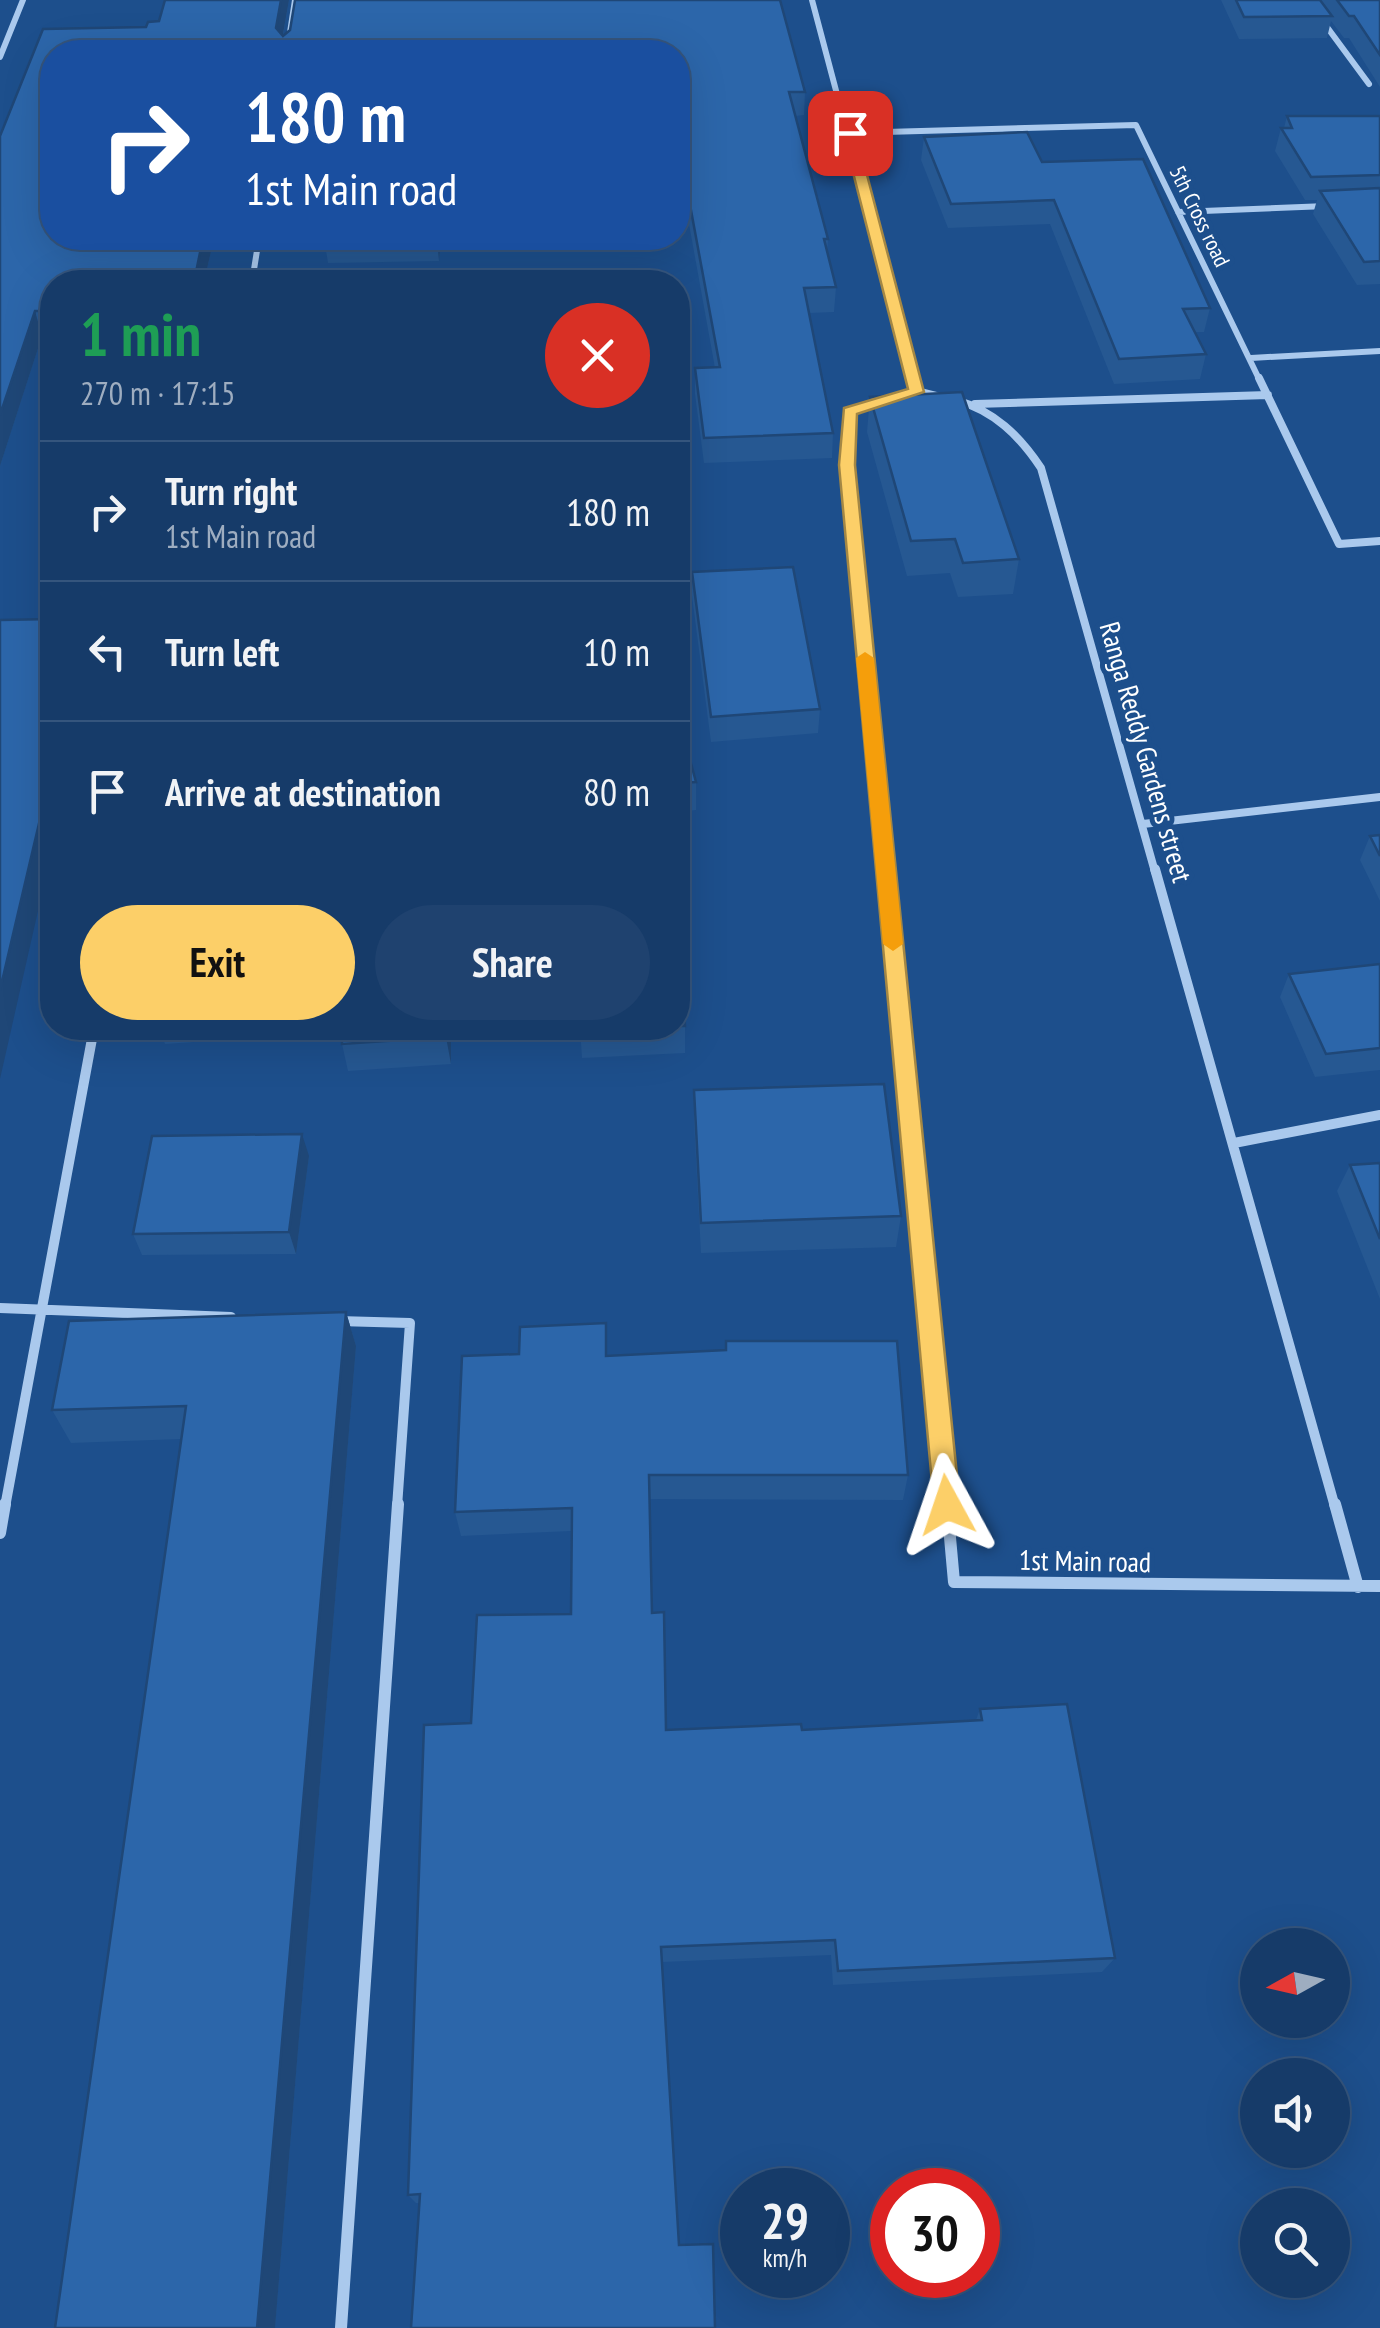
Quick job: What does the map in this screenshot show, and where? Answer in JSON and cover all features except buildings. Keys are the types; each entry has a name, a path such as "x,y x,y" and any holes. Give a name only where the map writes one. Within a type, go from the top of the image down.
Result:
{"street":[{"path":"0,58 23,0"},
{"path":"289,40 294,0"},
{"path":"812,0 916,392"},
{"path":"1307,0 1369,84"},
{"name":"5th Cross road","path":"850,133 1136,125 1340,544 1380,541"},
{"path":"1178,212 1343,206"},
{"path":"1251,358 1380,351"},
{"name":"Ranga Reddy Gardens street","path":"916,392 974,404 1022,438 1042,468 1358,1587"},
{"name":"1st Main road","path":"916,392 850,412 847,465 954,1582 1380,1586"},
{"path":"974,404 1268,395"},
{"path":"1143,824 1380,797"},
{"path":"0,1532 92,1040"},
{"path":"1234,1143 1380,1115"},
{"path":"0,1308 254,1318"},
{"path":"313,1320 410,1324 341,2328"}],"slow traffic":[{"path":"865,658 893,944"}],"route":[{"path":"850,133 916,392 850,412 847,465 947,1505"}]}
